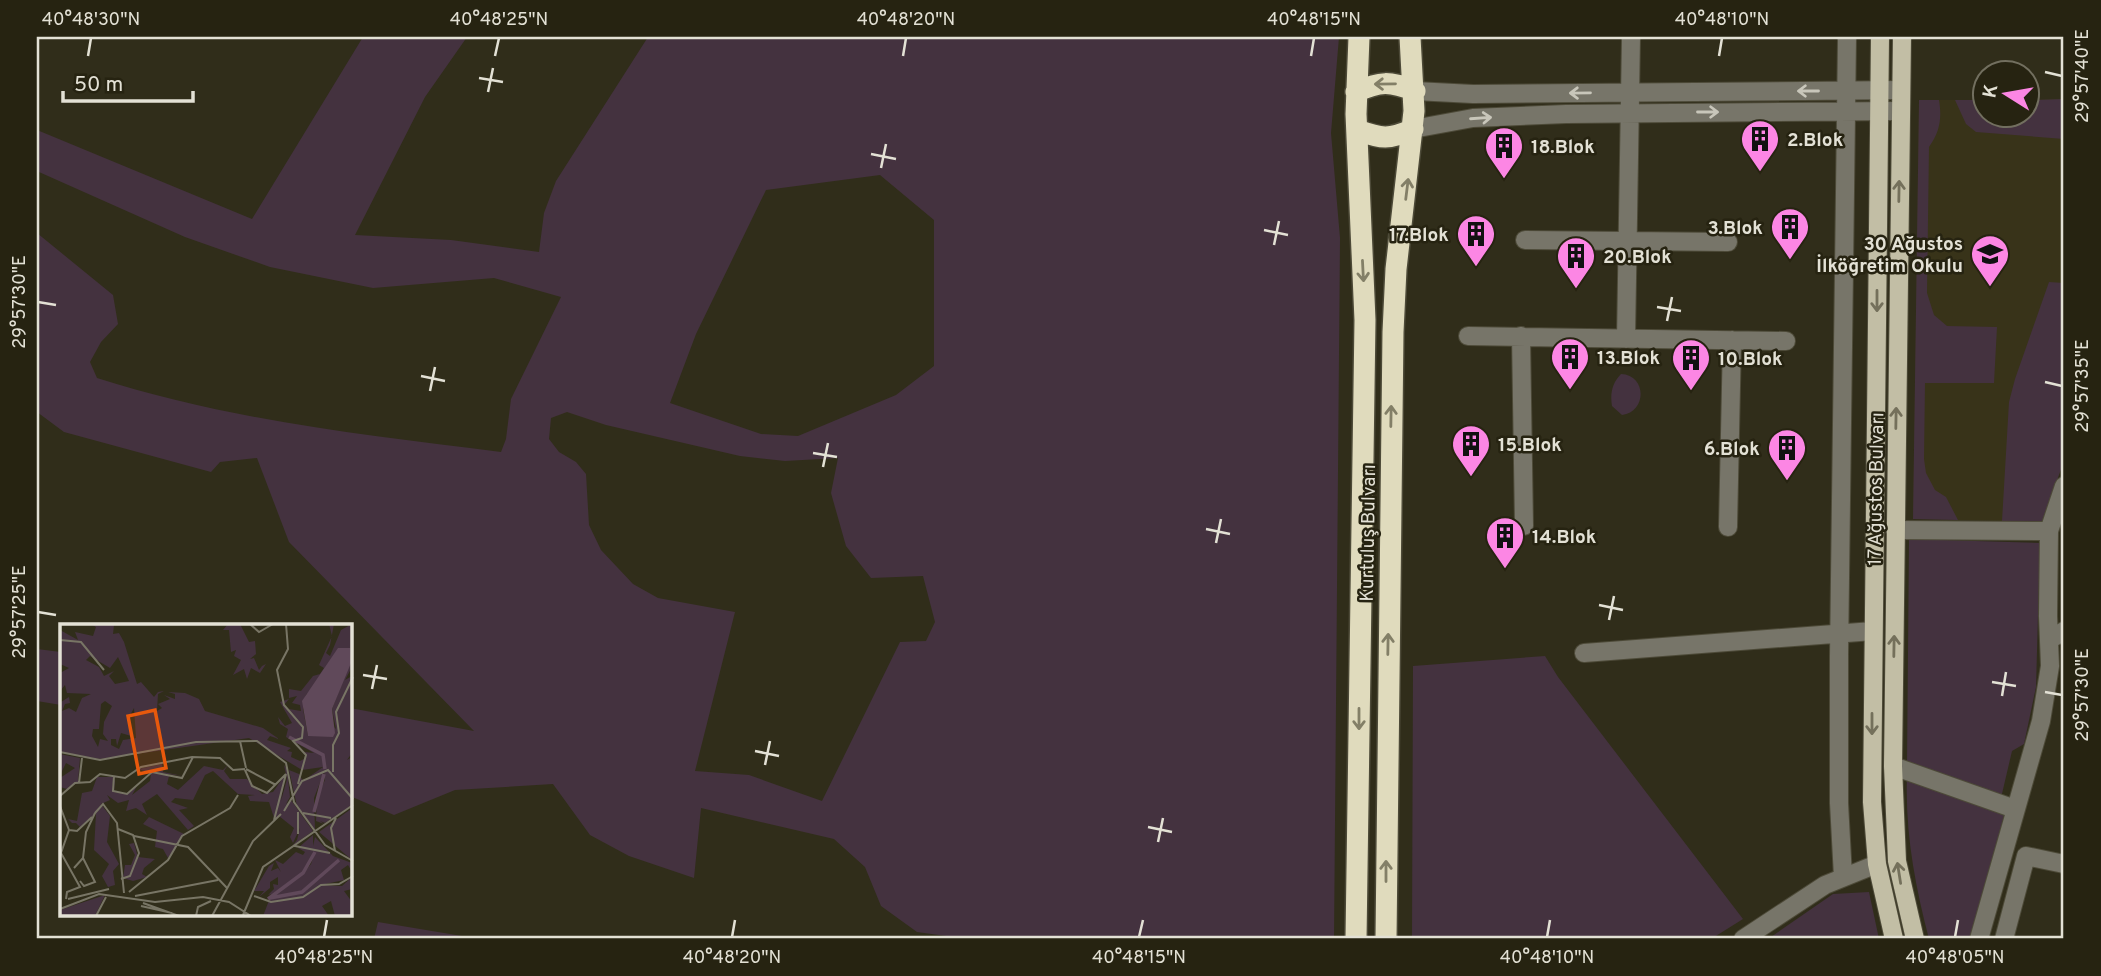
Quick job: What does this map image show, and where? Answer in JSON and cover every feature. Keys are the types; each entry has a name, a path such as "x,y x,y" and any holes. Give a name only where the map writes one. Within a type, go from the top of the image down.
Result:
{"highway":[{"path":"1359,37 1357,130 1381,138 1391,138 1413,129 1415,91 1410,37"},
{"path":"1356,92 1371,85 1391,83 1415,91"},
{"name":"Kurtuluş Bulvarı","path":"1386,939 1393,332 1396,270 1413,129"},
{"name":"Kurtuluş Bulvarı","path":"1356,939 1364,320 1357,130"}],"main road":[{"name":"17 Ağustos Bulvarı","path":"1880,37 1872,803 1877,864 1894,939"},
{"name":"17 Ağustos Bulvarı","path":"1902,37 1893,766 1897,860 1914,939"}],"street":[{"path":"1626,339 1631,37"},
{"path":"1843,877 1839,803 1839,634 1847,37"},
{"path":"1415,91 1473,94 1900,90"},
{"path":"1413,129 1473,118 1629,113 1900,111"},
{"path":"1525,240 1728,242"},
{"path":"1468,336 1786,341"},
{"path":"1521,336 1524,526"},
{"path":"1728,527 1732,340"},
{"path":"1979,939 2047,693 2057,636 2049,531 2064,486"},
{"path":"1895,530 2049,531"},
{"path":"1584,653 1873,631"},
{"path":"1893,766 2015,809"},
{"path":"2004,939 2025,856 2064,864"},
{"path":"1743,939 1807,896 1843,877 1877,864"}],"shaded area":[{"path":"363,37 467,37 425,97 355,235 451,240 539,252 544,213 556,181 648,37 1339,37 1331,133 1340,238 1334,939 968,939 917,932 881,906 865,867 834,839 701,808 694,878 629,856 590,835 553,784 455,790 394,815 352,797 352,708 474,731 289,542 257,458 220,462 211,472 64,432 37,412 37,233 113,295 118,324 101,342 90,362 97,378 146,393 247,415 348,432 501,452 506,439 511,399 561,297 494,278 373,288 270,267 185,237 39,172 37,130 252,219","holes":["880,175 934,220 934,366 896,395 798,436 761,434 670,403 696,334 766,190","567,412 606,425 740,456 785,461 838,458 831,493 846,546 871,578 923,576 935,622 926,641 900,642 822,801 749,775 695,771 735,612 658,598 633,584 601,550 589,525 586,474 576,462 559,452 549,439 551,418"]},
{"name":"30 Ağustos İlköğretim Okulu","path":"2064,99 2064,461 2042,522 1913,519 1919,100 1972,100 1972,130 2042,130 2042,100"},
{"path":"2064,99 2064,139 1974,130 2042,130 2042,100"},
{"path":"1919,100 1939,100 1940,107 1938,130 1929,147 1927,293 1934,315 1947,326 1997,327 1994,383 1925,383 1926,473 1935,490 1946,497 1958,520 1913,519"},
{"path":"1955,100 1972,100 1972,129 1966,124"},
{"path":"2049,282 2064,283 2064,461 2042,522 2002,521 2009,402"},
{"path":"1621,374 1636,380 1641,394 1636,407 1622,415 1612,406 1611,397"},
{"path":"1909,539 2040,543 2036,687 2024,744 2012,751 2001,798 1907,765"},
{"path":"37,649 60,652 60,705 37,701"},
{"path":"1545,656 1558,677 1743,919 1711,939 1412,939 1413,666"},
{"path":"1907,776 2005,812 1971,939 1929,939 1912,859"},
{"path":"1869,892 1879,939 1768,939 1833,894"},
{"path":"378,922 480,939 374,939"}],"place":[{"name":"2.Blok","path":"1760,173"},
{"name":"18.Blok","path":"1504,180"},
{"name":"3.Blok","path":"1790,261"},
{"name":"17.Blok","path":"1476,268"},
{"name":"30 Ağustos İlköğretim Okulu","path":"1990,288"},
{"name":"20.Blok","path":"1576,290"},
{"name":"13.Blok","path":"1570,391"},
{"name":"10.Blok","path":"1691,392"},
{"name":"15.Blok","path":"1471,478"},
{"name":"6.Blok","path":"1787,482"},
{"name":"14.Blok","path":"1505,570"}]}
